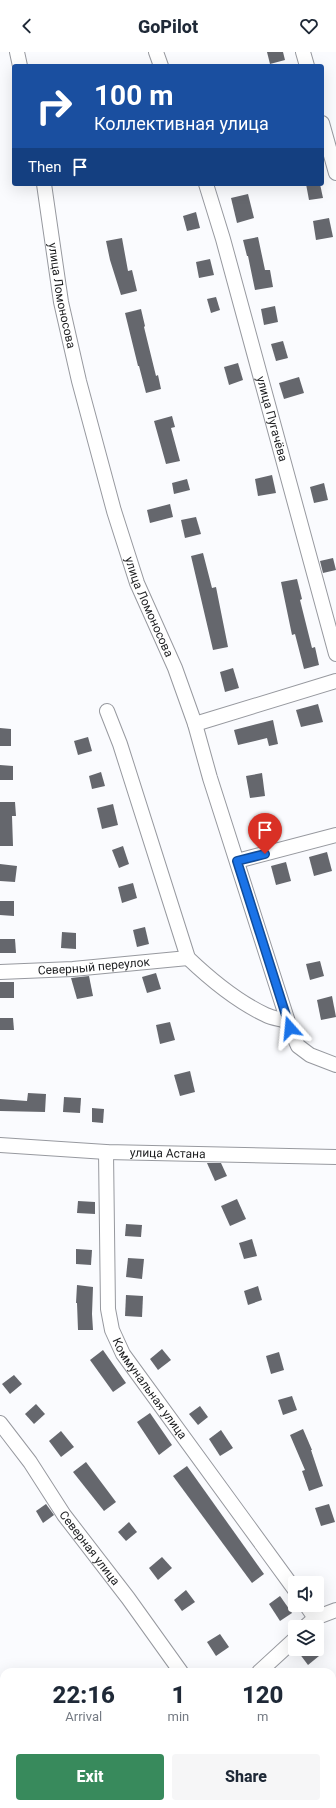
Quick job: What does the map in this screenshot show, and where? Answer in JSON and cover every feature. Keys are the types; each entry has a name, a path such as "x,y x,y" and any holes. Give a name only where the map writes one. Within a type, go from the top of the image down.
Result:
{"street":[{"path":"17,52 20,64"},
{"path":"156,52 160,64"},
{"path":"303,52 306,64"},
{"path":"324,130 336,173"},
{"name":"улица Ломоносова","path":"44,186 61,302 79,381 114,511 137,583 175,668 195,724 210,778 287,1021 298,1046 310,1055 336,1065"},
{"name":"улица Пугачёва","path":"207,186 223,239 336,654"},
{"path":"195,724 336,681"},
{"path":"107,711 120,744 188,958 211,979 252,1007 267,1016 287,1021"},
{"path":"237,861 336,835"},
{"name":"Северный переулок","path":"0,972 73,969 188,958"},
{"name":"улица Астана","path":"0,1145 106,1152 336,1157"},
{"name":"Коммунальная улица","path":"106,1152 108,1309 112,1330 123,1354 288,1580"},
{"name":"Северная улица","path":"0,1423 30,1462 64,1515 128,1598 178,1668"},
{"path":"314,1620 336,1610"},
{"path":"263,1668 288,1645"}],"building":[{"path":"267,52 283,52 285,60 270,64"},
{"path":"306,186 320,186 323,198 309,200"},
{"path":"248,194 254,218 237,223 231,198"},
{"path":"196,212 200,228 187,231 183,216"},
{"path":"329,218 333,237 316,240 313,221"},
{"path":"258,237 265,270 270,270 273,287 255,290 243,240"},
{"path":"122,238 128,271 132,270 137,291 121,295 110,260 106,241"},
{"path":"210,259 214,275 199,278 196,262"},
{"path":"216,297 220,310 211,313 207,299"},
{"path":"275,306 278,322 264,325 261,309"},
{"path":"141,309 156,376 158,375 161,389 146,393 125,313"},
{"path":"283,341 288,358 276,361 271,344"},
{"path":"238,363 243,380 229,385 224,367"},
{"path":"299,377 304,393 284,399 279,383"},
{"path":"172,416 175,427 171,428 180,461 166,464 154,421"},
{"path":"272,475 276,493 258,496 255,479"},
{"path":"187,479 190,490 174,494 172,483"},
{"path":"324,483 328,500 314,503 310,487"},
{"path":"170,504 173,517 150,523 147,510"},
{"path":"196,517 201,534 185,538 181,520"},
{"path":"203,553 212,588 216,587 228,647 213,650 191,556"},
{"path":"333,558 336,570 323,573 320,561"},
{"path":"297,579 302,599 300,600 312,648 315,647 319,665 304,669 295,634 292,635 281,582"},
{"path":"233,668 239,688 225,692 220,672"},
{"path":"318,704 323,722 301,727 296,710"},
{"path":"273,720 278,744 269,746 267,738 238,745 234,730"},
{"path":"0,728 11,729 11,746 0,746"},
{"path":"88,737 92,751 78,755 74,741"},
{"path":"0,765 13,766 13,780 0,780"},
{"path":"101,772 105,786 92,789 89,776"},
{"path":"262,773 265,796 250,798 246,776"},
{"path":"0,802 15,802 16,816 12,816 13,846 0,846"},
{"path":"113,804 118,825 102,829 97,808"},
{"path":"270,816 275,836 262,839 257,819"},
{"path":"123,846 129,864 119,868 112,850"},
{"path":"327,852 332,871 314,876 309,857"},
{"path":"286,862 291,881 276,885 271,866"},
{"path":"0,864 17,866 15,882 0,881"},
{"path":"133,883 137,898 122,903 118,887"},
{"path":"0,901 14,901 14,916 0,915"},
{"path":"145,927 149,944 137,947 133,930"},
{"path":"62,932 76,933 76,949 61,948"},
{"path":"0,939 15,939 16,953 0,953"},
{"path":"320,961 324,976 310,980 306,964"},
{"path":"156,973 161,989 147,993 142,977"},
{"path":"89,976 93,996 77,999 71,978"},
{"path":"0,982 14,982 14,998 0,998"},
{"path":"332,996 336,1017 321,1020 317,1000"},
{"path":"0,1018 13,1018 14,1030 0,1030"},
{"path":"170,1022 175,1040 160,1044 156,1025"},
{"path":"190,1071 195,1092 180,1096 174,1075"},
{"path":"28,1093 46,1094 45,1112 0,1111 0,1099 27,1101"},
{"path":"64,1097 81,1098 80,1113 63,1112"},
{"path":"92,1108 104,1109 103,1123 92,1122"},
{"path":"207,1163 221,1163 227,1176 215,1181"},
{"path":"237,1199 246,1219 230,1226 221,1206"},
{"path":"78,1201 95,1202 95,1214 77,1213"},
{"path":"126,1224 142,1225 141,1237 125,1236"},
{"path":"252,1239 257,1256 244,1259 239,1243"},
{"path":"76,1249 92,1250 91,1265 76,1264"},
{"path":"128,1258 144,1259 142,1279 126,1277"},
{"path":"77,1285 93,1287 93,1330 78,1330 76,1303"},
{"path":"258,1286 262,1300 248,1305 244,1291"},
{"path":"126,1295 143,1296 142,1317 125,1316"},
{"path":"162,1349 171,1360 158,1370 150,1359"},
{"path":"103,1350 126,1383 113,1392 90,1360"},
{"path":"279,1352 284,1370 271,1374 266,1356"},
{"path":"14,1375 22,1384 10,1394 2,1384"},
{"path":"292,1396 297,1410 283,1415 278,1400"},
{"path":"36,1404 45,1414 34,1424 25,1414"},
{"path":"200,1406 208,1417 198,1425 189,1414"},
{"path":"150,1413 172,1445 159,1455 137,1422"},
{"path":"303,1429 312,1450 323,1486 309,1491 302,1471 305,1470 290,1435"},
{"path":"221,1430 233,1448 220,1456 209,1439"},
{"path":"61,1431 74,1447 61,1457 49,1441"},
{"path":"86,1462 116,1502 104,1511 73,1472"},
{"path":"187,1466 264,1574 252,1583 173,1476"},
{"path":"46,1504 54,1515 43,1523 36,1511"},
{"path":"329,1504 335,1522 321,1526 315,1508"},
{"path":"129,1522 137,1532 126,1541 118,1532"},
{"path":"162,1557 172,1568 158,1580 149,1568"},
{"path":"186,1590 195,1602 182,1611 174,1600"},
{"path":"280,1596 288,1607 288,1612 292,1613 280,1621 269,1604"},
{"path":"220,1634 229,1647 216,1656 207,1642"},
{"path":"301,1656 319,1656 308,1665"}],"route":[{"path":"265,854 237,861 290,1028"}]}
